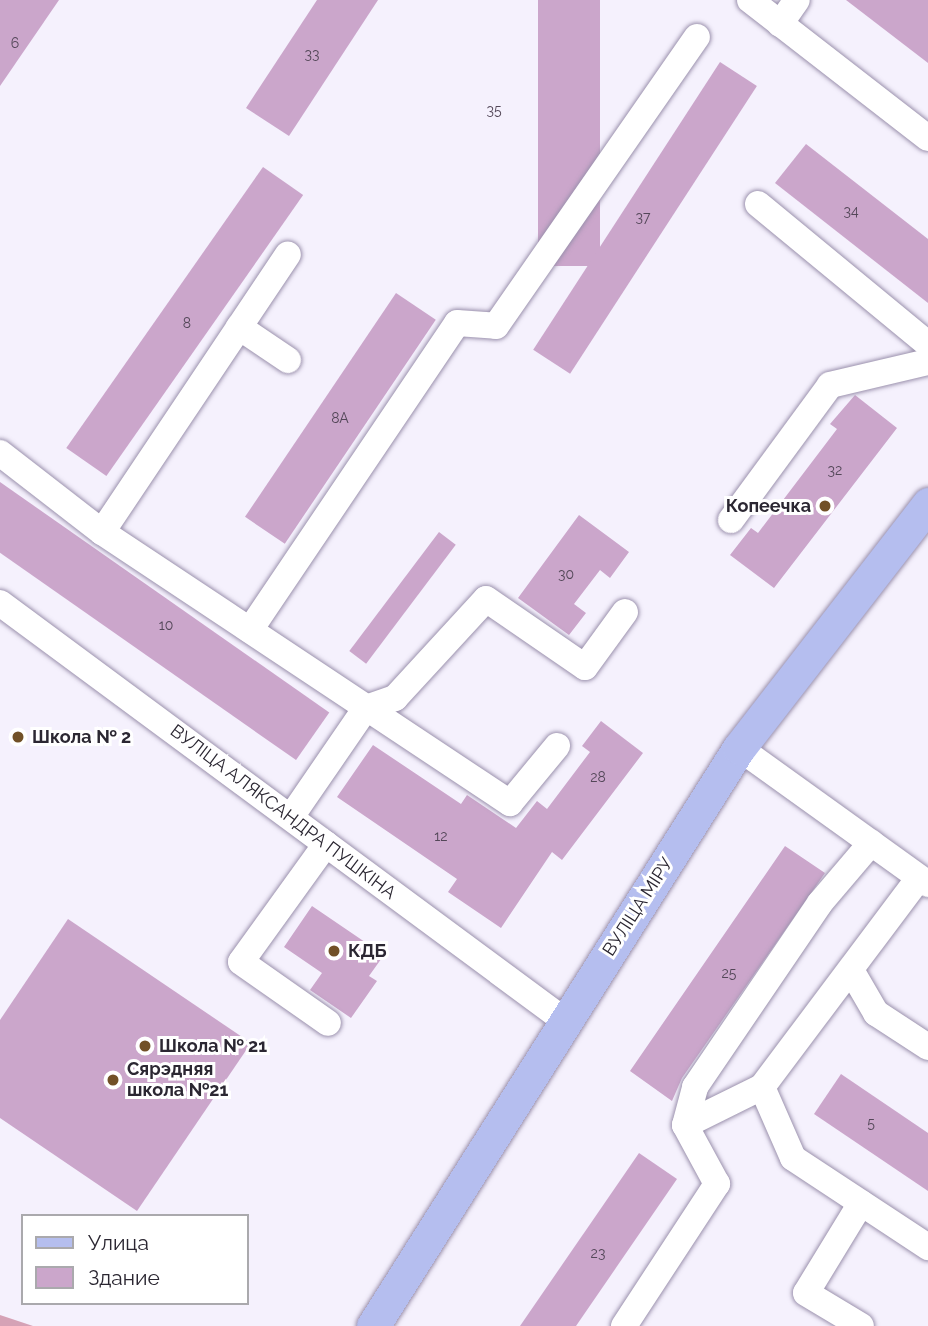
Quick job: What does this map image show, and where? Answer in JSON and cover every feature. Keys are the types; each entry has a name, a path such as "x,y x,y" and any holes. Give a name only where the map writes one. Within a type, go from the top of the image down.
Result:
{"main road":[{"name":"ВУЛІЦА МІРУ","path":"373,1326 739,748 928,504"}],"street":[{"path":"750,0 928,138"},
{"path":"779,24 797,0"},
{"path":"250,630 457,323 496,326 697,37"},
{"path":"758,204 928,345"},
{"path":"102,531 288,254"},
{"path":"239,327 288,360"},
{"path":"731,520 830,385 928,362"},
{"path":"0,453 102,531 510,803 557,746"},
{"path":"291,817 366,708 395,698 486,599 586,667 625,612"},
{"name":"ВУЛІЦА АЛЯКСАНДРА ПУШКІНА","path":"0,603 565,1021"},
{"path":"685,1125 762,1087 923,881 739,748"},
{"path":"624,1326 717,1184 685,1125 695,1087 820,903 871,843"},
{"path":"326,844 241,962 328,1023"},
{"path":"851,970 876,1013 928,1047"},
{"path":"762,1087 793,1158 928,1248"},
{"path":"861,1203 806,1293 861,1326"}],"shaded area":[{"path":"0,1315 33,1326 0,1326"}],"building":[{"path":"0,0 59,0 0,86"},
{"path":"317,0 378,0 289,136 246,108"},
{"path":"538,0 600,0 600,266 538,266"},
{"path":"846,0 928,0 928,63"},
{"path":"720,62 757,86 570,374 533,350"},
{"path":"806,144 928,239 928,303 775,183"},
{"path":"263,167 303,195 106,476 66,448"},
{"path":"396,293 436,320 285,544 245,517"},
{"path":"855,395 897,428 774,588 730,555 751,528 758,533 837,429 830,424"},
{"path":"0,482 329,713 296,760 0,553"},
{"path":"579,515 629,552 610,578 600,570 574,604 586,613 569,635 518,598"},
{"path":"439,532 456,545 366,664 349,651"},
{"path":"601,721 643,753 562,860 552,852 501,928 448,892 457,879 337,797 373,745 461,804 467,795 516,828 537,801 547,809 590,752 582,746"},
{"path":"785,846 825,873 682,1078 672,1101 630,1071"},
{"name":"КДБ","path":"312,906 384,955 369,976 377,981 351,1018 310,990 322,973 284,947"},
{"name":"Сярэдняя школа №21","path":"68,919 251,1043 137,1211 0,1118 0,1020"},
{"path":"841,1074 928,1133 928,1191 814,1114"},
{"path":"639,1153 677,1179 576,1326 520,1326"}],"place":[{"name":"Копеечка","path":"825,506"},
{"name":"Школа № 2","path":"18,737"},
{"name":"КДБ","path":"334,951"},
{"name":"Школа № 21","path":"145,1046"},
{"name":"Сярэдняя школа №21","path":"113,1080"}]}
